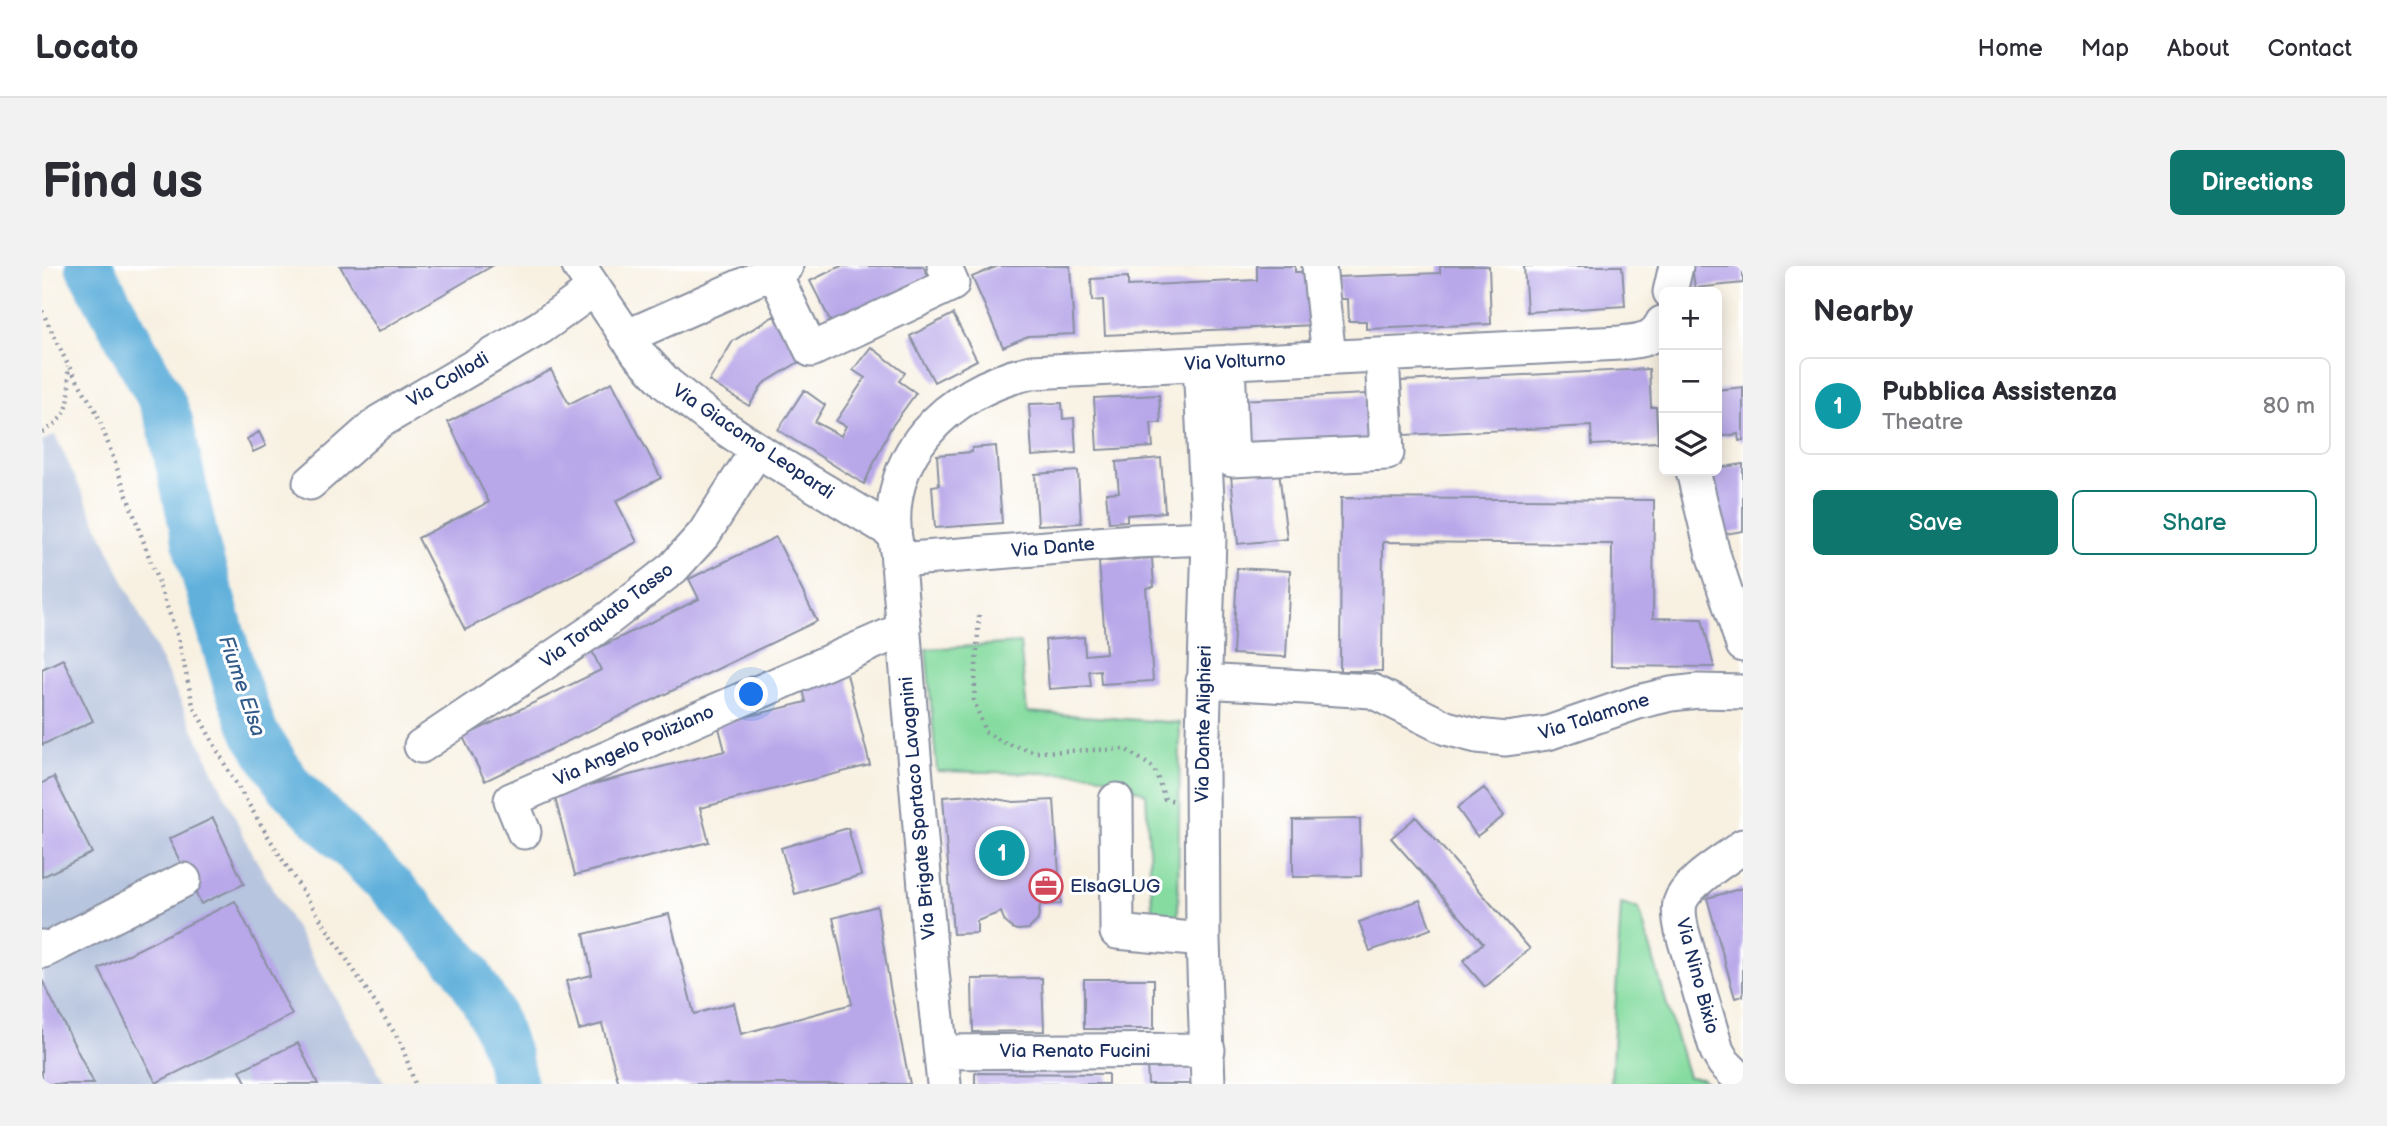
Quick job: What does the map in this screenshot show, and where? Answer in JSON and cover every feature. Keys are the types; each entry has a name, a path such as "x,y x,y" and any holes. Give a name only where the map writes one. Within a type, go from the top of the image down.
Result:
{"street":[{"path":"626,337 780,269 811,350 952,284 944,266"},
{"path":"1319,266 1329,357"},
{"path":"1671,287 1676,266"},
{"name":"Via Giacomo Leopardi","path":"586,277 626,337 667,384 697,408 896,546"},
{"name":"Via Collodi","path":"310,483 355,440 379,422 541,327 586,277"},
{"name":"Via Volturno","path":"896,546 898,490 912,453 934,423 958,402 1005,379 1041,370 1620,343 1648,339 1659,328"},
{"path":"1214,363 1233,460 1387,453 1382,355"},
{"name":"Via Dante Alighieri","path":"1208,1084 1203,940 1203,681 1214,363"},
{"name":"Via Torquato Tasso","path":"421,746 595,629 673,568 704,534 757,450"},
{"path":"1694,476 1713,554 1743,645"},
{"name":"Via Dante","path":"896,546 1209,538"},
{"name":"Via Brigate Spartaco Lavagnini","path":"896,546 942,1068"},
{"name":"Via Angelo Poliziano","path":"524,832 511,800 904,629"},
{"name":"Via Talamone","path":"1203,681 1372,691 1446,728 1477,736 1506,739 1548,733 1638,702 1671,694 1698,691 1743,692"},
{"path":"1116,800 1117,932 1203,940"},
{"name":"Via Nino Bixio","path":"1743,846 1689,888 1681,899 1679,912 1682,931 1717,1051 1724,1063 1743,1082"},
{"path":"42,947 44,951 184,880"},
{"name":"Via Renato Fucini","path":"942,1068 1208,1050"}],"path":[{"path":"42,311 68,365 97,413 163,589 178,637 193,705 229,772 285,864 401,1043 415,1084"},
{"path":"42,432 58,423 65,412 69,400 68,365"},
{"path":"979,615 974,700 985,732 1007,744 1036,752 1125,749 1154,768 1165,799 1202,804"}],"shaded area":[{"path":"55,435 250,849 385,1084 42,1084 42,441"}],"green space":[{"path":"1020,643 1027,712 1180,723 1178,924 1153,924 1146,794 1118,781 1093,774 937,771 926,649"},
{"path":"1621,904 1639,909 1688,1077 1702,1078 1709,1084 1611,1084"}],"building":[{"path":"340,266 492,266 378,332"},
{"path":"841,266 923,266 930,280 834,328 810,281"},
{"path":"998,266 1070,266 1074,334 1028,336 1003,347 972,277"},
{"path":"1257,266 1295,266 1295,272 1307,272 1314,325 1105,335 1103,300 1092,301 1091,279 1128,277 1128,286 1257,280"},
{"path":"1440,266 1489,266 1491,324 1366,329 1366,321 1349,321 1348,299 1339,299 1338,277 1440,273"},
{"path":"1524,266 1622,266 1625,306 1527,312"},
{"path":"1692,266 1743,266 1743,283 1695,287"},
{"path":"953,314 977,360 934,382 910,336"},
{"path":"774,316 802,360 763,384 749,406 709,381 733,341"},
{"path":"871,347 905,373 899,381 916,393 890,429 864,484 778,430 804,390 825,405 815,422 841,436 846,426 836,421 865,378 853,370"},
{"path":"1649,369 1651,407 1656,407 1658,442 1592,445 1591,426 1404,435 1401,381"},
{"path":"551,370 569,404 612,382 661,478 616,501 637,542 465,630 418,538 489,502 448,422"},
{"path":"1743,387 1743,440 1739,441 1738,434 1722,436 1722,389"},
{"path":"1367,394 1370,450 1243,456 1240,400"},
{"path":"1159,395 1161,423 1151,423 1153,447 1097,450 1094,398"},
{"path":"1062,403 1063,419 1074,418 1076,453 1032,456 1029,404"},
{"path":"259,432 266,446 253,452 247,439"},
{"path":"996,446 1002,523 935,528 932,486 939,485 937,455 972,452 972,448"},
{"path":"1161,458 1165,512 1127,515 1127,521 1109,522 1106,493 1119,492 1116,462"},
{"path":"1743,464 1743,531 1719,535 1709,476 1722,476 1722,467"},
{"path":"1078,471 1081,523 1038,525 1035,474"},
{"path":"1279,471 1287,539 1238,544 1231,476"},
{"path":"1341,498 1654,500 1653,618 1702,619 1714,667 1611,666 1612,544 1383,542 1382,671 1340,671"},
{"path":"776,537 817,621 485,781 463,737 601,670 592,651 699,599 689,579"},
{"path":"1152,558 1154,587 1146,588 1153,681 1101,684 1100,670 1089,671 1091,686 1049,689 1045,640 1084,637 1085,655 1106,653 1099,562"},
{"path":"1237,568 1290,571 1286,657 1233,654"},
{"path":"63,659 93,721 42,745 42,669"},
{"path":"846,670 870,765 700,808 709,842 575,875 554,794 725,751 718,724 806,702 801,681"},
{"path":"54,777 92,853 42,877 42,783"},
{"path":"1484,788 1504,816 1477,836 1457,808"},
{"path":"972,795 1014,802 1054,800 1061,904 1040,905 1038,920 1029,929 1012,928 1005,922 1001,912 977,921 977,933 953,934 943,797"},
{"path":"1416,817 1530,949 1485,987 1463,961 1483,943 1391,838"},
{"path":"213,818 244,884 201,904 169,839"},
{"path":"1360,819 1361,876 1293,877 1293,820"},
{"path":"848,828 861,875 795,894 781,848"},
{"path":"1743,888 1743,996 1735,998 1707,898"},
{"path":"1420,900 1431,929 1370,951 1359,922"},
{"path":"235,901 292,1015 156,1083 99,969"},
{"path":"877,906 910,1084 619,1084 602,1024 579,1030 566,981 592,975 584,934 669,914 694,1014 734,1003 741,1034 852,1004 833,918"},
{"path":"1042,978 1044,1031 973,1032 972,979"},
{"path":"1084,979 1154,979 1154,1029 1084,1029"},
{"path":"42,980 94,1084 42,1084"},
{"path":"298,1043 318,1084 247,1084 240,1070"},
{"path":"1191,1062 1192,1084 1148,1084 1147,1064"},
{"path":"975,1073 1108,1074 1108,1084 975,1084"}],"waterway":[{"name":"Fiume Elsa","path":"89,266 161,399 169,419 198,552 236,683 255,733 289,785 397,893 464,967 492,1015 508,1057 514,1084"}],"place":[{"name":"Pubblica Assistenza","path":"1002,853"},
{"name":"ElsaGLUG","path":"1046,886"}]}
